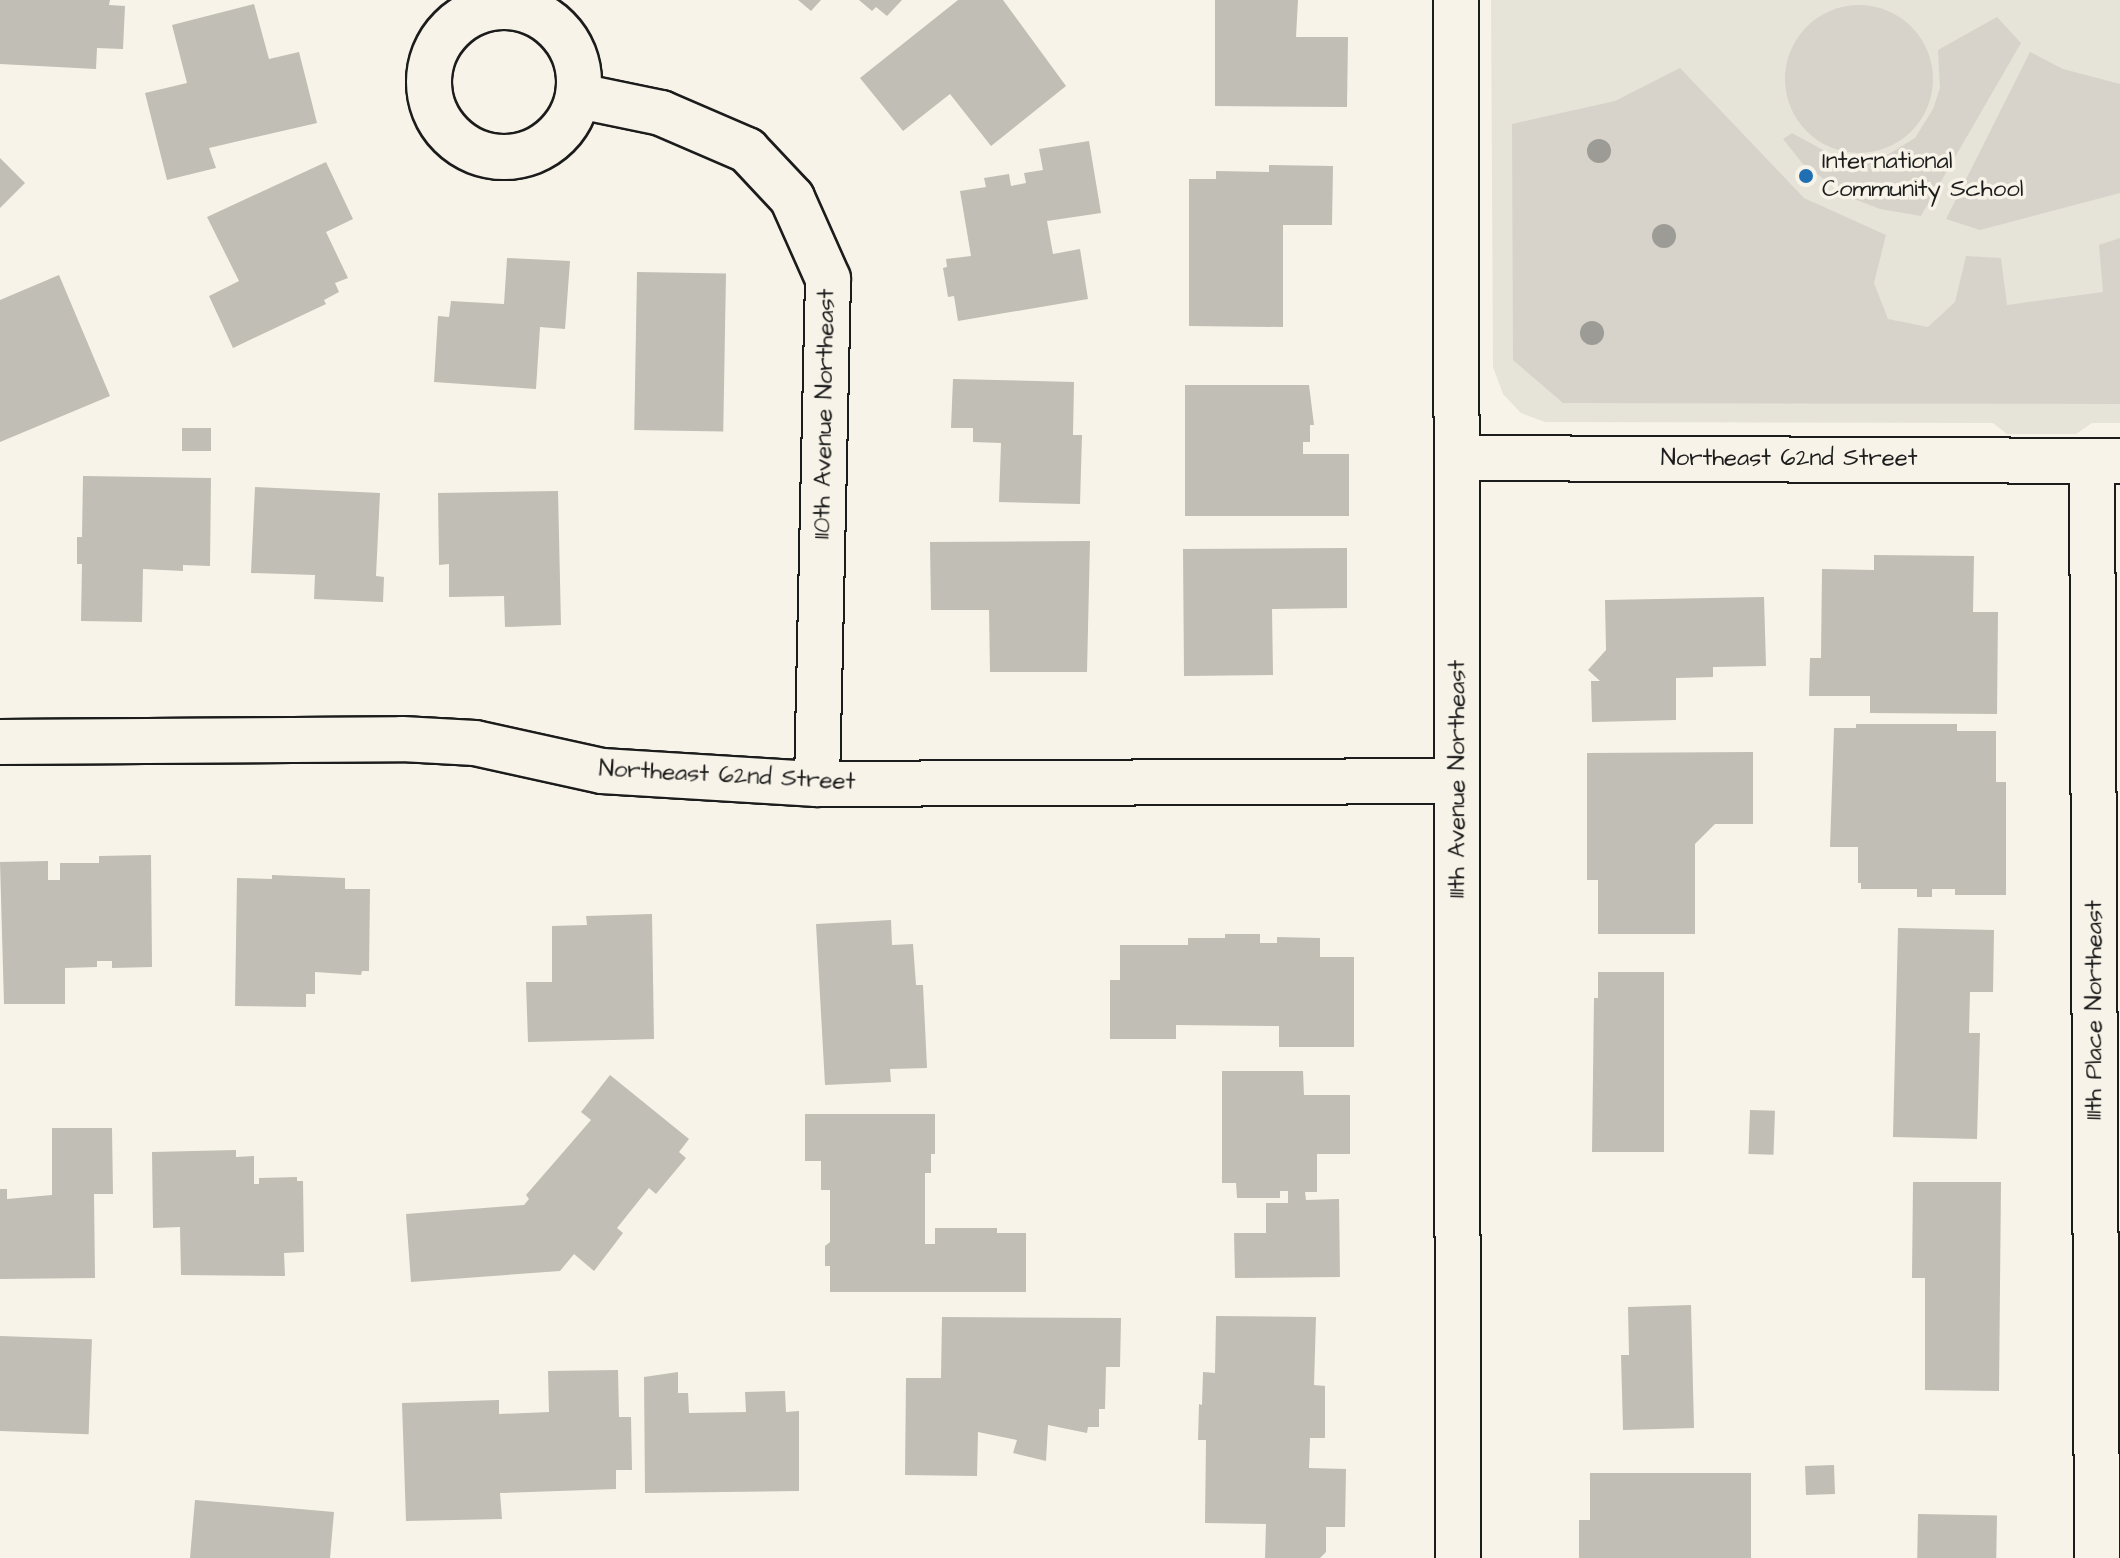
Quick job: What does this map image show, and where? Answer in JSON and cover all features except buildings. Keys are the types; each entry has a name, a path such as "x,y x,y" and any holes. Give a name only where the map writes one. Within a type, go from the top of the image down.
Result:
{"street":[{"name":"111th Avenue Northeast","path":"1456,0 1458,1558"},
{"name":"110th Avenue Northeast","path":"579,96 661,113 747,150 792,198 828,279 817,784"},
{"name":"Northeast 62nd Street","path":"1458,458 2106,461"},
{"name":"111th Place Northeast","path":"2097,1558 2106,461"},
{"name":"Northeast 62nd Street","path":"0,742 475,743 602,771 817,784 1457,781"}],"shaded area":[{"name":"International Community School","path":"1491,0 2120,0 2120,423 2092,423 2076,434 2007,434 1993,423 1545,422 1521,413 1503,394 1493,367"},
{"path":"1859,5 1887,11 1911,27 1927,51 1933,79 1927,107 1911,131 1887,147 1859,153 1831,147 1807,131 1791,107 1785,79 1791,51 1807,27 1831,11"},
{"path":"1997,17 2021,43 1921,216 1880,209 1849,197 1803,164 1783,139 1792,133 1834,156 1884,157 1915,138 1933,109 1940,88 1938,50"},
{"path":"2030,52 2063,69 2120,84 2120,193 1980,230 1946,219"},
{"path":"1680,68 1804,198 1886,235 1874,283 1888,319 1928,327 1955,302 1966,256 2001,258 2007,305 2103,292 2099,245 2120,238 2120,404 1563,403 1513,360 1512,124 1615,101"}],"place":[{"name":"International Community School","path":"1806,176"}]}
